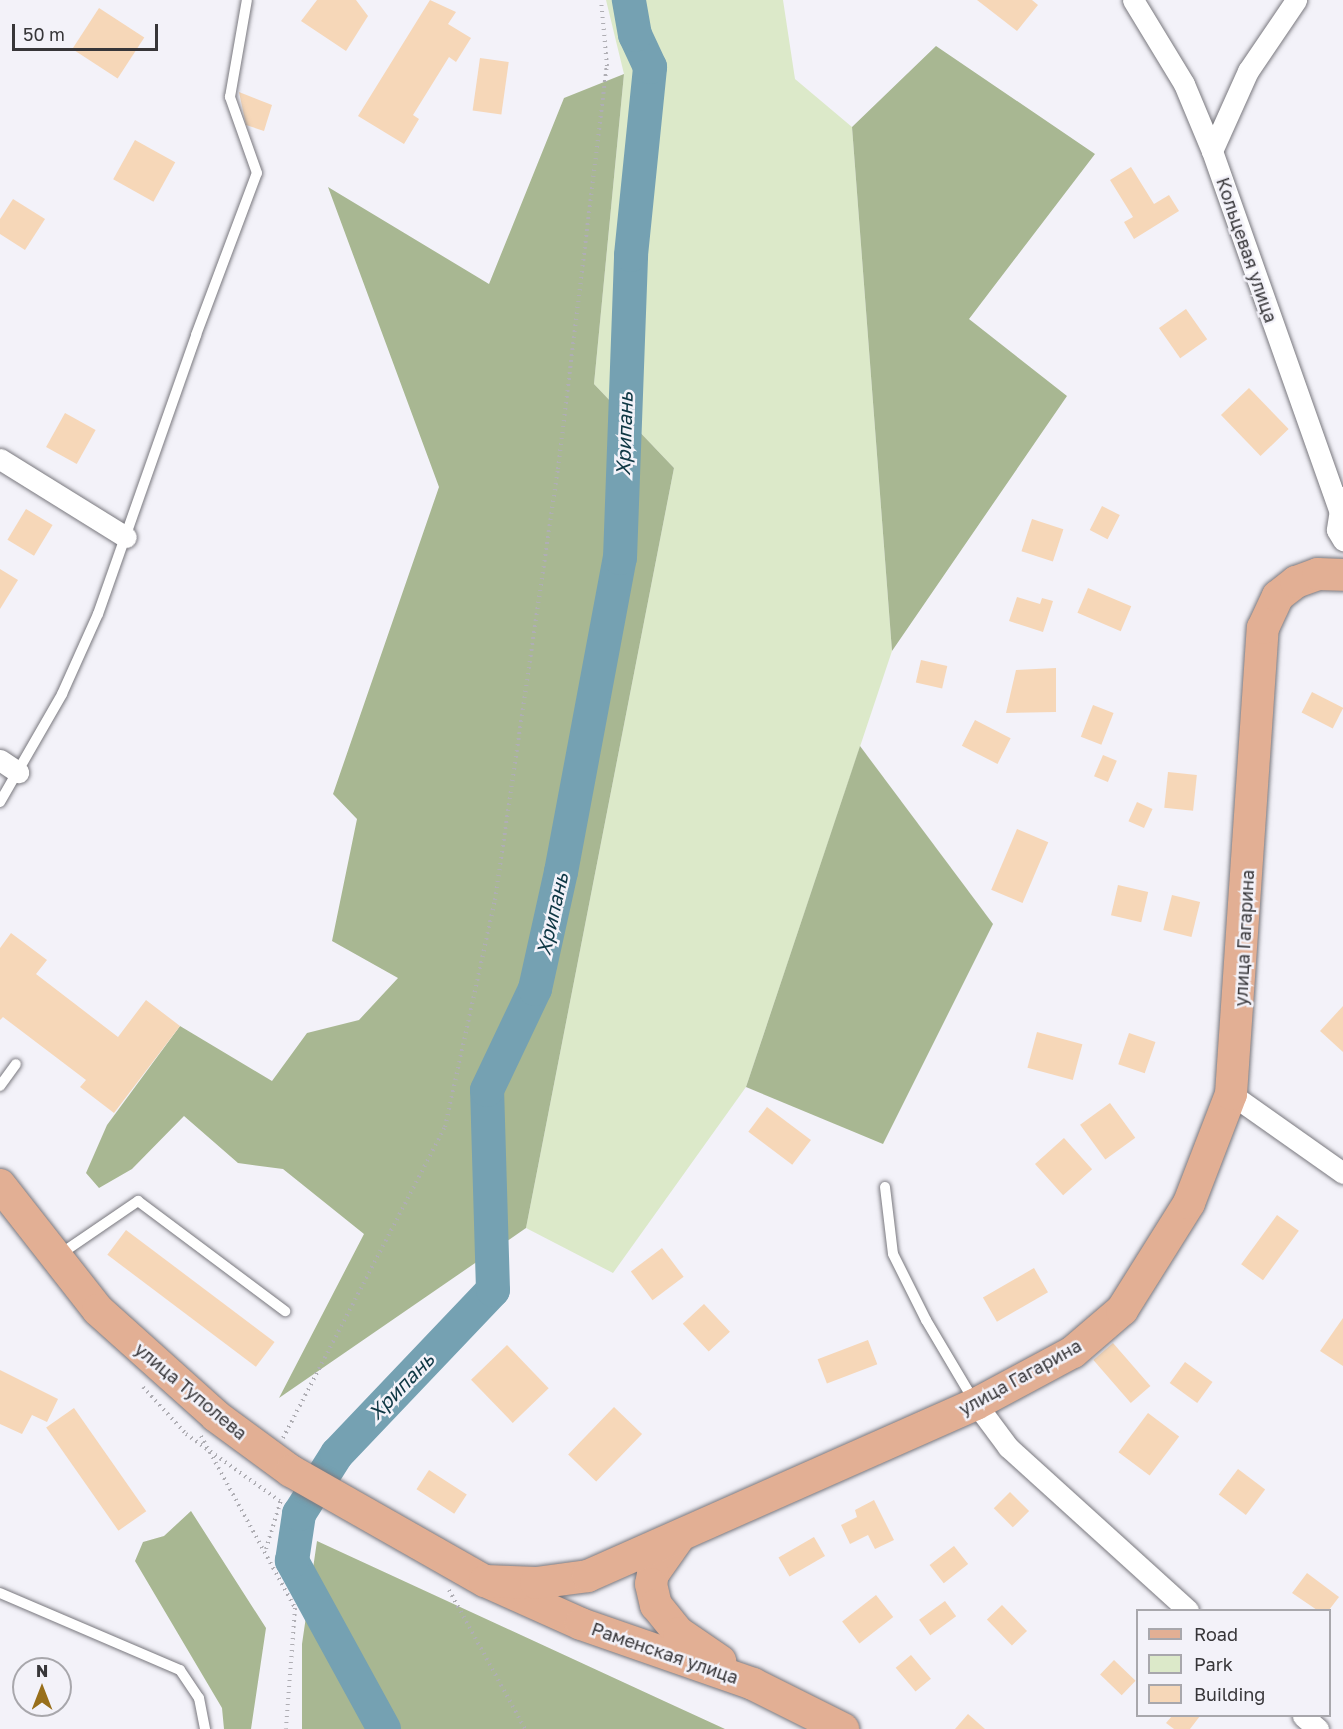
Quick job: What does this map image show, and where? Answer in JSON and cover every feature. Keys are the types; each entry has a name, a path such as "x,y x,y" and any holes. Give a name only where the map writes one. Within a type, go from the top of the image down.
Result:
{"main road":[{"name":"улица Гагарина","path":"485,1581 536,1583 588,1576 976,1404 1073,1352 1122,1310 1189,1203 1231,1094 1263,628 1278,596 1296,582 1318,574 1343,575"},
{"name":"улица Туполева","path":"0,1185 98,1310 169,1377 282,1464 414,1541"},
{"path":"679,1536 653,1574 651,1584 656,1605 679,1633 753,1684"},
{"name":"Раменская улица","path":"414,1541 485,1581 581,1624 753,1684 843,1729"},
{"path":"581,1624 615,1631 627,1628 638,1616 640,1602 630,1584 588,1576"}],"street":[{"name":"Кольцевая улица","path":"1133,0 1184,84 1212,152 1341,502"},
{"path":"1212,152 1248,71 1296,0"},
{"path":"0,459 126,537"},
{"path":"1341,502 1337,530 1343,540"},
{"path":"0,760 18,771"},
{"path":"1231,1094 1343,1173"},
{"path":"976,1404 1008,1447 1186,1609"},
{"path":"1304,1717 1318,1729"}],"lane":[{"path":"0,802 62,694 126,537 196,334 258,173 230,97 246,0"},
{"path":"0,1086 16,1064"},
{"path":"885,1187 893,1254 926,1320 976,1404"},
{"path":"56,1257 138,1201 285,1311"},
{"path":"0,1593 180,1670 199,1698 205,1729"}],"path":[{"path":"266,1549 282,1464 445,1127 495,900 558,469 607,66 601,0"},
{"path":"197,1429 222,1478 266,1549 296,1608 286,1729"},
{"path":"447,1586 525,1729"}],"green space":[{"path":"606,0 783,0 795,79 852,127 892,651 746,1087 613,1273 526,1228 674,468 594,384 624,74"},
{"path":"936,46 1095,154 969,319 1067,396 892,651 852,127"},
{"path":"624,74 594,384 674,468 526,1228 279,1398 364,1234 283,1169 238,1163 184,1116 132,1169 99,1188 86,1173 107,1125 180,1026 272,1081 307,1033 359,1020 398,978 332,941 357,819 333,794 439,487 328,187 489,284 564,98"},
{"path":"860,746 993,924 883,1144 746,1087"},
{"path":"191,1511 266,1628 251,1729 224,1729 222,1708 135,1561 143,1542 164,1536"},
{"path":"317,1541 725,1729 302,1729 302,1644"}],"building":[{"path":"317,0 356,0 368,16 346,51 301,21"},
{"path":"430,0 456,12 448,24 471,38 456,62 449,57 413,115 419,119 404,144 358,116"},
{"path":"977,0 1032,0 1038,5 1017,31"},
{"path":"99,8 144,37 118,79 72,49"},
{"path":"480,58 509,62 501,115 473,110"},
{"path":"239,92 272,105 264,131 246,125"},
{"path":"135,140 175,162 153,202 113,179"},
{"path":"1131,167 1154,204 1169,195 1179,211 1134,239 1124,222 1133,217 1110,180"},
{"path":"13,199 45,219 25,250 0,234 0,219"},
{"path":"1186,309 1207,339 1180,358 1159,328"},
{"path":"1249,388 1289,429 1261,456 1221,415"},
{"path":"65,413 96,430 77,464 46,447"},
{"path":"1102,506 1120,515 1108,539 1090,530"},
{"path":"26,509 53,525 34,556 7,540"},
{"path":"1032,519 1063,529 1053,562 1021,551"},
{"path":"0,569 18,580 0,609"},
{"path":"1088,588 1131,606 1121,631 1077,613"},
{"path":"1017,597 1040,604 1042,598 1053,601 1043,632 1009,621"},
{"path":"921,660 947,666 942,688 916,682"},
{"path":"1056,668 1056,712 1006,713 1016,670"},
{"path":"1312,692 1343,708 1333,728 1302,712"},
{"path":"1093,705 1114,713 1101,745 1081,737"},
{"path":"975,720 1011,738 997,764 962,746"},
{"path":"1103,755 1117,761 1108,782 1094,776"},
{"path":"1168,772 1197,775 1193,811 1164,808"},
{"path":"1137,802 1153,809 1144,828 1128,821"},
{"path":"1017,829 1048,842 1023,903 991,890"},
{"path":"1118,885 1148,892 1141,922 1111,915"},
{"path":"1172,895 1200,902 1191,937 1163,930"},
{"path":"11,933 47,960 36,974 118,1037 146,1000 180,1026 114,1113 80,1087 86,1080 3,1017 0,1020 0,948"},
{"path":"1343,1006 1343,1052 1320,1031"},
{"path":"1037,1032 1082,1044 1073,1080 1027,1068"},
{"path":"1129,1033 1155,1042 1145,1073 1118,1064"},
{"path":"1110,1103 1135,1138 1105,1160 1080,1125"},
{"path":"767,1107 811,1140 792,1165 748,1132"},
{"path":"1064,1138 1092,1169 1063,1195 1035,1164"},
{"path":"1277,1215 1299,1231 1263,1280 1241,1264"},
{"path":"126,1230 275,1342 256,1367 107,1255"},
{"path":"662,1248 684,1277 653,1300 631,1271"},
{"path":"1034,1268 1048,1292 997,1322 983,1298"},
{"path":"704,1304 730,1332 709,1352 683,1324"},
{"path":"1343,1318 1343,1366 1320,1351"},
{"path":"868,1340 877,1364 827,1384 818,1359"},
{"path":"1113,1343 1150,1386 1131,1403 1093,1360"},
{"path":"507,1345 549,1388 513,1423 471,1380"},
{"path":"1185,1362 1213,1382 1197,1403 1170,1383"},
{"path":"0,1370 58,1399 47,1422 32,1415 22,1434 0,1424"},
{"path":"614,1407 642,1434 596,1482 568,1454"},
{"path":"74,1408 146,1511 118,1531 46,1428"},
{"path":"1148,1413 1179,1436 1150,1476 1119,1452"},
{"path":"1238,1469 1265,1489 1246,1515 1219,1495"},
{"path":"429,1470 467,1495 454,1514 416,1489"},
{"path":"1010,1492 1029,1511 1013,1527 994,1508"},
{"path":"874,1500 894,1540 875,1549 868,1535 850,1544 841,1525 857,1517 855,1510"},
{"path":"814,1537 825,1556 789,1577 778,1558"},
{"path":"954,1546 968,1564 944,1583 930,1565"},
{"path":"1307,1573 1339,1597 1330,1609 1316,1609 1292,1593"},
{"path":"876,1595 893,1617 859,1644 842,1621"},
{"path":"945,1601 956,1616 930,1635 919,1620"},
{"path":"1002,1605 1027,1631 1012,1645 987,1620"},
{"path":"911,1655 931,1679 916,1692 896,1668"},
{"path":"1114,1660 1136,1681 1122,1695 1100,1674"},
{"path":"968,1714 985,1729 955,1729"},
{"path":"1171,1717 1199,1717 1190,1729 1174,1729 1166,1723"}],"waterway":[{"name":"Хрипань","path":"384,1729 292,1561 299,1514 337,1454 493,1290 487,1090 535,989 561,872 620,558 631,255 650,67 635,35 629,0"}]}
